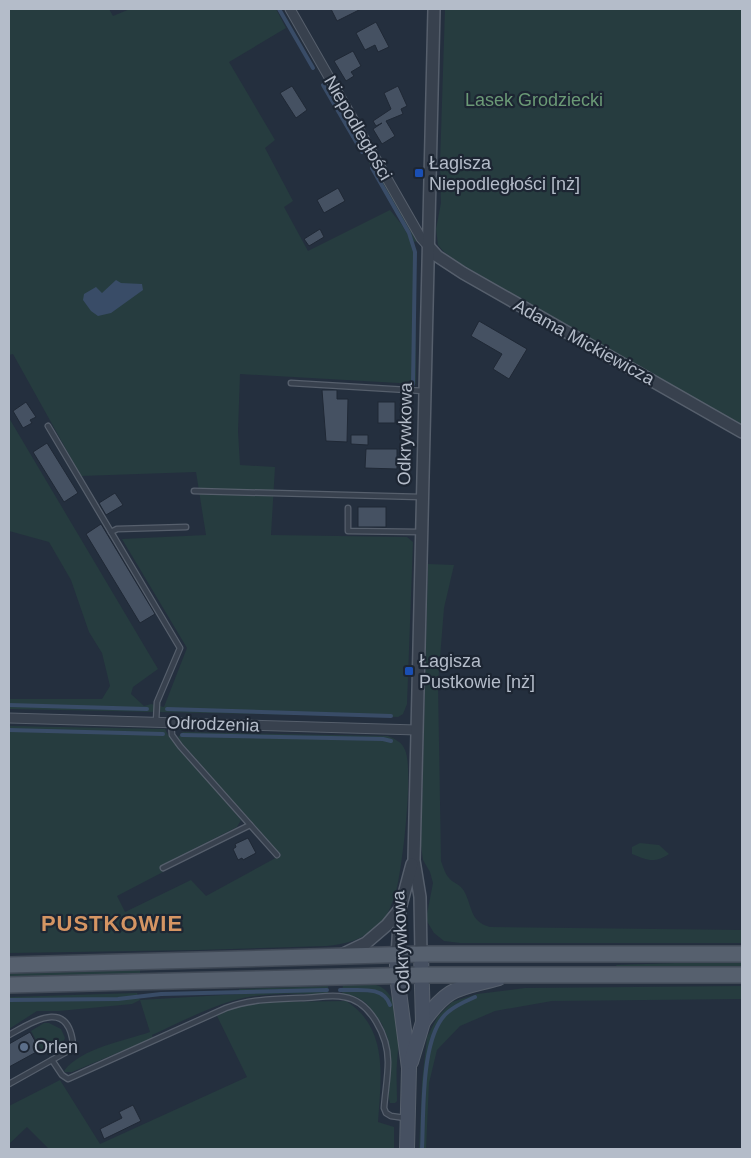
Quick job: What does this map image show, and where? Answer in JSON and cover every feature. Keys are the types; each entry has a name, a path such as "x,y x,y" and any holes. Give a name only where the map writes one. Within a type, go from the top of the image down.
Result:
{"main road":[{"path":"9,965 397,954 742,954"},
{"name":"Odkrywkowa","path":"397,954 397,976 410,1068 408,1149"},
{"name":"Odkrywkowa","path":"410,1068 423,1022 421,954"},
{"path":"11,986 422,975 742,975"},
{"name":"Odkrywkowa","path":"423,1022 435,1004 455,989 509,975"}],"street":[{"name":"Niepodległości","path":"290,9 421,238 428,247"},
{"name":"Odkrywkowa","path":"421,954 420,897 414,860 434,9"},
{"name":"Adama Mickiewicza","path":"428,247 437,256 463,273 742,432"},
{"name":"Odrodzenia","path":"9,718 417,730"},
{"name":"Odkrywkowa","path":"397,954 400,909 414,860"},
{"name":"Odkrywkowa","path":"340,956 366,943 387,925 400,909"}],"lane":[{"path":"291,383 425,391"},
{"path":"48,426 180,648 158,702 156,722"},
{"path":"194,491 422,497"},
{"path":"348,508 348,531 422,532"},
{"path":"112,532 117,529 186,527"},
{"path":"171,722 172,735 180,746 277,856"},
{"path":"163,868 250,825"},
{"path":"52,1060 62,1075 68,1078 241,1002 344,997 359,1002 370,1013 380,1029 388,1061 384,1108 386,1114 408,1118"},
{"path":"9,1034 44,1017 54,1016 64,1021 72,1035 73,1044 68,1051 9,1084"}],"green space":[{"path":"9,9 109,9 113,16 130,9 276,9 286,28 229,62 275,140 265,148 293,201 284,207 308,251 390,210 402,225 416,249 416,384 240,374 238,431 240,465 275,467 271,535 407,537 413,542 407,704 403,714 398,717 9,709 9,699 102,699 110,686 102,653 89,632 71,580 49,542 9,531 9,418 158,669 133,687 131,694 144,706 151,704 164,707 187,648 122,539 206,535 196,472 81,476 13,354 9,355"},
{"name":"Lasek Grodziecki","path":"445,9 742,9 742,426 461,264 444,252 438,245 436,229 441,203 440,164"},
{"path":"372,161 417,241 414,242 369,163"},
{"path":"428,564 454,565 444,608 438,683 441,861 448,876 464,891 472,913 478,921 490,927 742,930 742,943 460,943 444,941 434,933 426,919 433,883 430,872 423,860 421,846"},
{"path":"9,726 165,729 168,735 241,820 237,827 160,866 163,872 117,896 125,912 191,880 206,896 281,855 181,742 178,737 183,732 388,736 393,738 405,750 408,798 398,883 395,895 384,919 360,938 326,946 9,953"},
{"path":"640,843 659,845 669,854 659,859 651,860 632,854 632,847"},
{"path":"742,962 742,967 617,967 616,965"},
{"path":"140,969 140,973 9,978 9,971"},
{"path":"367,983 377,985 388,993 393,1001 399,1032 397,1101 395,1103 390,1103 388,1095 388,1039 382,1024 366,1003 357,997 342,994 343,984"},
{"path":"328,986 328,994 264,995 231,1001 197,1014 152,1035 153,1038 72,1072 64,1071 81,1056 92,1051 150,1032 140,1000 240,994 239,989"},
{"path":"742,986 742,999 552,1001 495,1011 460,1026 437,1050 429,1083 426,1149 419,1149 422,1081 427,1037 438,1016 452,1002 477,994 525,988"},
{"path":"137,993 140,1000 132,1004 59,1011 37,1011 9,1029 9,997"},
{"path":"346,1001 360,1012 370,1025 376,1040 381,1071 378,1122 394,1127 394,1149 49,1149 27,1127 9,1144 9,1106 60,1080 100,1144 247,1077 217,1016 234,1007 271,1002"},
{"path":"44,1023 49,1023 61,1029 65,1038 62,1046 47,1047 42,1051 31,1031"}],"water":[{"path":"116,280 121,283 142,284 143,290 111,313 98,316 91,311 83,300 84,294 96,287 102,293"}],"building":[{"path":"331,9 361,9 337,21"},
{"path":"376,22 389,47 378,52 375,45 365,50 356,33"},
{"path":"353,51 361,66 351,72 354,76 346,81 334,61"},
{"path":"292,86 307,110 296,118 280,93"},
{"path":"398,86 407,106 401,109 403,114 386,121 395,136 382,144 373,129 382,123 376,126 373,121 391,109 384,93"},
{"path":"338,188 345,201 324,213 317,200"},
{"path":"320,229 324,237 309,246 304,239"},
{"path":"479,321 527,349 509,379 493,369 502,354 471,336"},
{"path":"322,390 337,390 337,399 348,399 347,442 326,441"},
{"path":"26,402 36,417 30,420 32,423 23,428 13,411"},
{"path":"378,402 395,402 395,423 378,423"},
{"path":"351,435 368,435 368,445 351,444"},
{"path":"47,443 78,493 64,502 33,452"},
{"path":"366,449 397,449 397,469 365,468"},
{"path":"115,493 123,505 106,515 99,503"},
{"path":"358,507 386,507 386,527 358,527"},
{"path":"101,524 155,614 140,623 86,534"},
{"path":"248,838 256,853 243,860 242,858 238,860 233,849 236,847 235,844"},
{"name":"Orlen","path":"30,1032 40,1050 9,1067 9,1044"},
{"path":"133,1105 141,1121 104,1139 100,1129 122,1118 119,1112"}],"waterway":[{"path":"279,9 313,68"},
{"path":"323,85 362,152"},
{"path":"372,168 409,233 415,252 413,384"},
{"path":"9,705 147,709"},
{"path":"167,709 391,716"},
{"path":"9,730 163,734"},
{"path":"182,735 383,739 391,741"},
{"path":"9,1000 118,999 161,994 327,990"},
{"path":"340,990 369,990 376,992 382,994 390,1005"},
{"path":"422,1149 425,1076 432,1038 439,1023 448,1012 475,997"}],"place":[{"name":"Łagisza Niepodległości [nż]","path":"419,173"},
{"name":"Łagisza Pustkowie [nż]","path":"409,671"},
{"name":"Orlen","path":"24,1047"}],"district":[{"name":"PUSTKOWIE","path":"112,923"}]}
